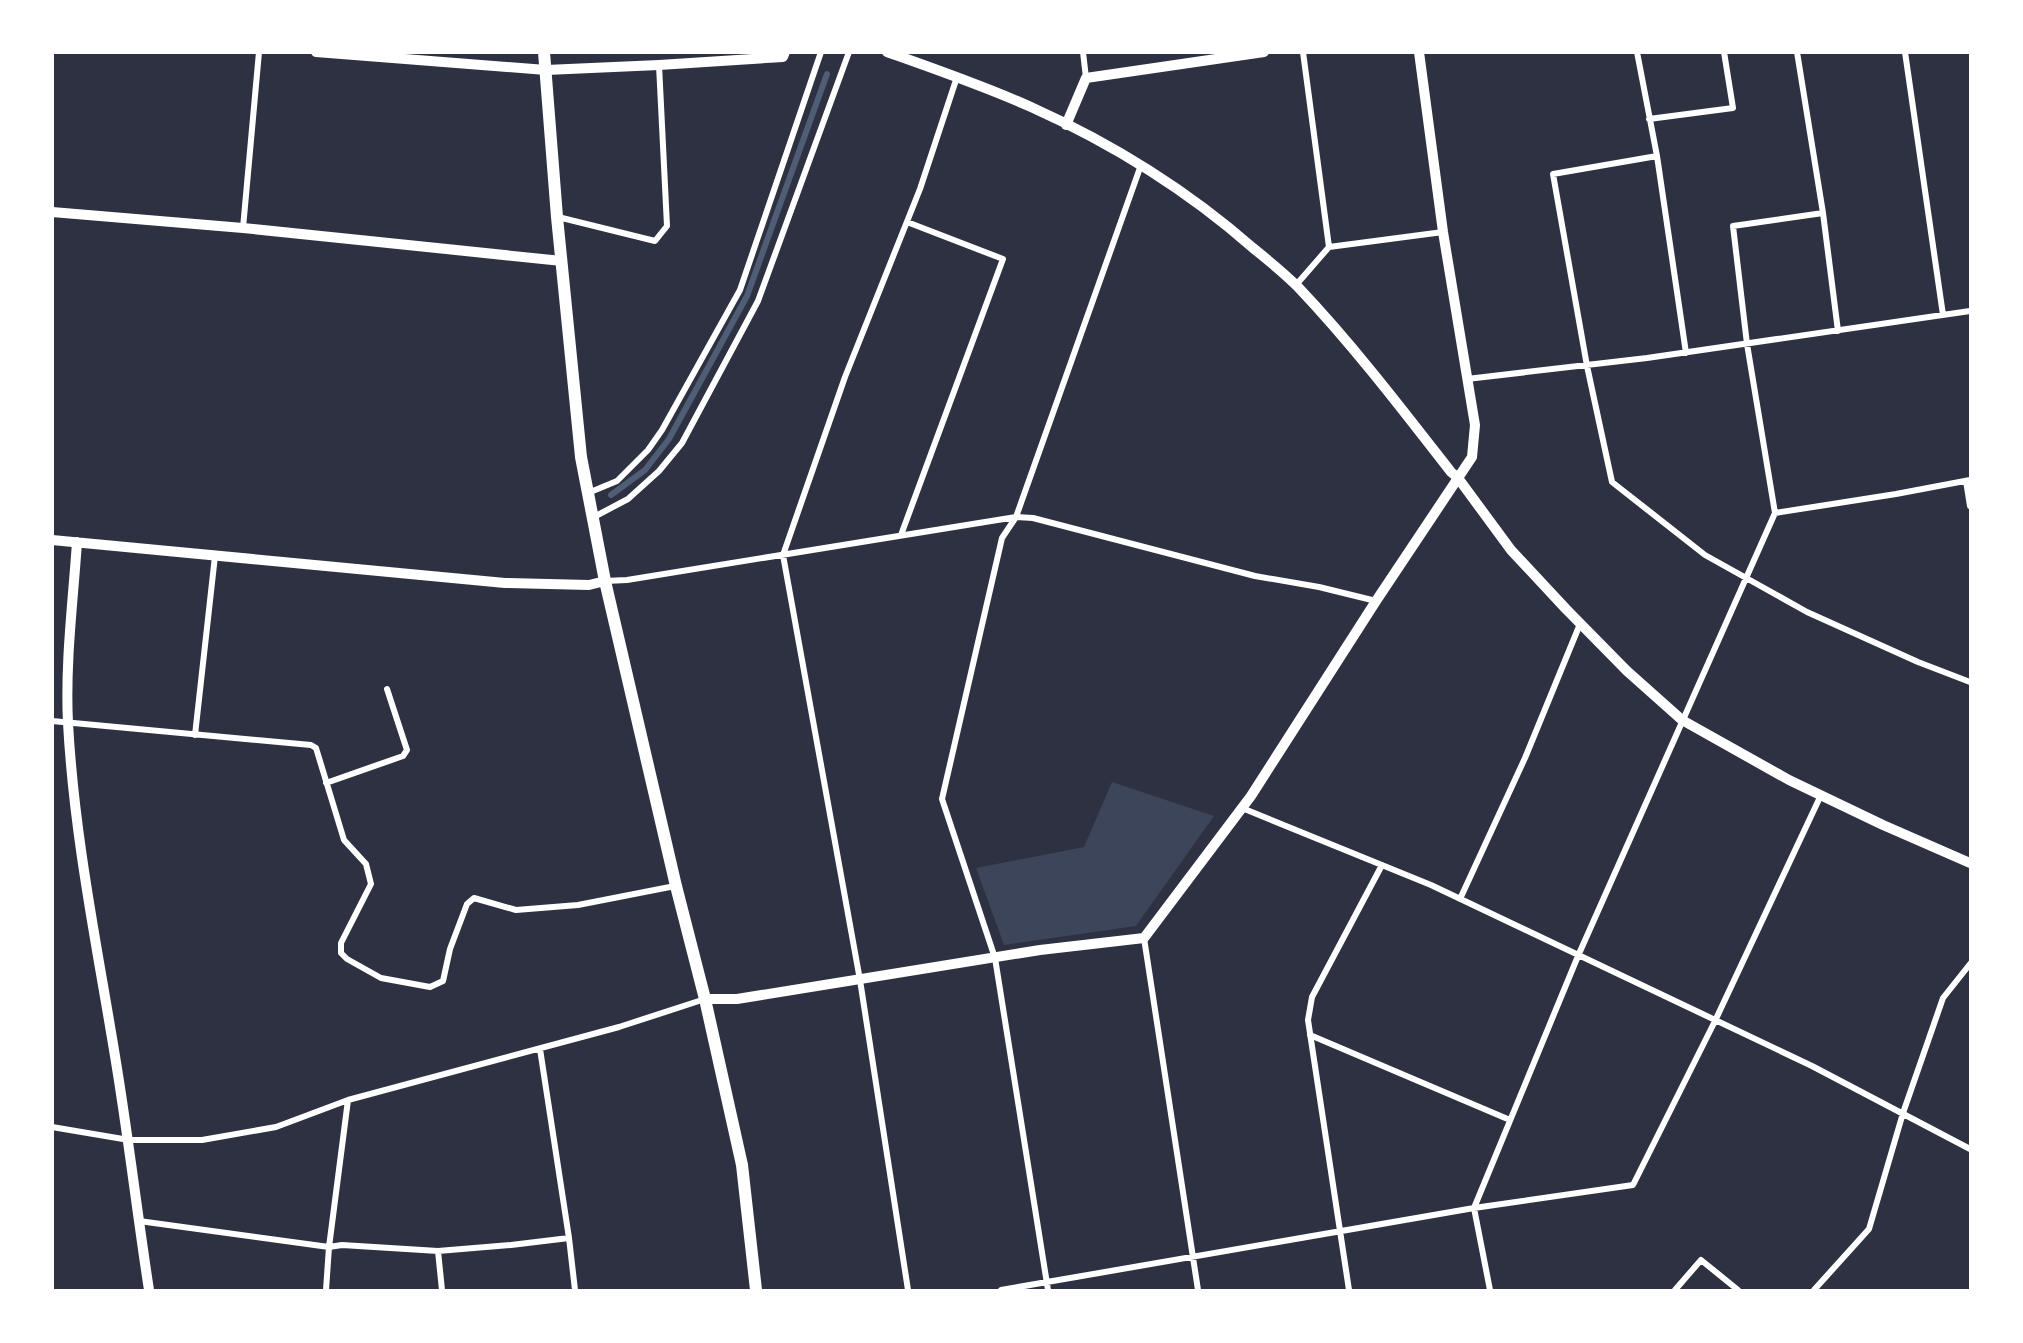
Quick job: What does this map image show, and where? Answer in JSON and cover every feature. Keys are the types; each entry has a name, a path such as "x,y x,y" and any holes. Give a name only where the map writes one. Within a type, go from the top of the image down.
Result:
{"main road":[{"path":"544,52 575,406 592,518 742,1165 756,1290"}],"street":[{"path":"243,228 259,52"},
{"path":"316,52 546,70 783,57 785,52"},
{"path":"588,494 617,481 648,450 662,430 740,290 820,52"},
{"path":"592,518 628,499 659,471 682,443 759,301 849,52"},
{"path":"887,52 1032,107 1141,165 1187,195 1234,231 1296,285 1377,378 1458,478 1511,550 1627,671 1682,720 1789,780 1971,863"},
{"path":"1066,124 1086,78 1083,52"},
{"path":"1086,78 1199,57 1264,52"},
{"path":"1303,52 1329,247"},
{"path":"1198,1290 1144,938 1242,808 1472,457 1475,425 1443,232 1419,52"},
{"path":"1637,52 1657,156 1686,353"},
{"path":"1649,119 1733,108 1724,52"},
{"path":"1797,52 1823,213 1838,331"},
{"path":"1905,52 1943,315"},
{"path":"557,217 655,241 668,226 659,65"},
{"path":"908,1290 861,980 783,555 845,377 920,189 957,77"},
{"path":"1657,156 1552,174 1587,366 1612,482 1705,555 1807,612 1918,662 1971,682"},
{"path":"1048,1287 995,958 942,799 1002,538 1016,517 1141,165"},
{"path":"52,212 243,228 562,261"},
{"path":"1490,1290 1474,1208 1578,956 1775,513 1748,344 1733,226 1823,213"},
{"path":"901,535 1003,259 907,222"},
{"path":"1296,285 1329,247 1443,232"},
{"path":"1467,379 1686,353 1971,311"},
{"path":"1775,513 1968,480 1971,506"},
{"path":"52,540 505,583 589,585 1016,517 1033,518 1255,576 1319,587 1376,601"},
{"path":"77,542 68,680 68,723 74,793 129,1140 149,1290"},
{"path":"195,735 215,556"},
{"path":"1460,899 1525,758 1580,624"},
{"path":"326,783 403,756 406,750 387,689"},
{"path":"52,721 311,745 315,748 344,840 366,864 370,884 341,943 341,953 347,959 381,978 430,987 443,981 450,949 466,904 474,898 516,910 578,905 676,886"},
{"path":"1001,1290 1048,1287 1192,1258 1474,1208 1633,1185 1715,1021 1821,795"},
{"path":"1242,808 1431,885 1812,1066 1971,1149"},
{"path":"1349,1290 1308,1020 1312,997 1382,865"},
{"path":"52,1127 129,1140 202,1140 276,1127 348,1100 619,1027 705,999 737,999 1040,950 1144,938"},
{"path":"1814,1290 1869,1229 1903,1113 1943,998 1971,964"},
{"path":"1310,1035 1509,1120"},
{"path":"540,1049 575,1290"},
{"path":"326,1290 329,1247 348,1100"},
{"path":"138,1221 329,1247 342,1245 438,1251 569,1238"},
{"path":"438,1251 442,1290"},
{"path":"1675,1290 1701,1260 1738,1290"}],"shaded area":[{"path":"1112,782 1214,816 1136,926 1004,945 976,868 1084,847"}],"waterway":[{"path":"611,495 645,470 669,439 747,296 827,74"}]}
